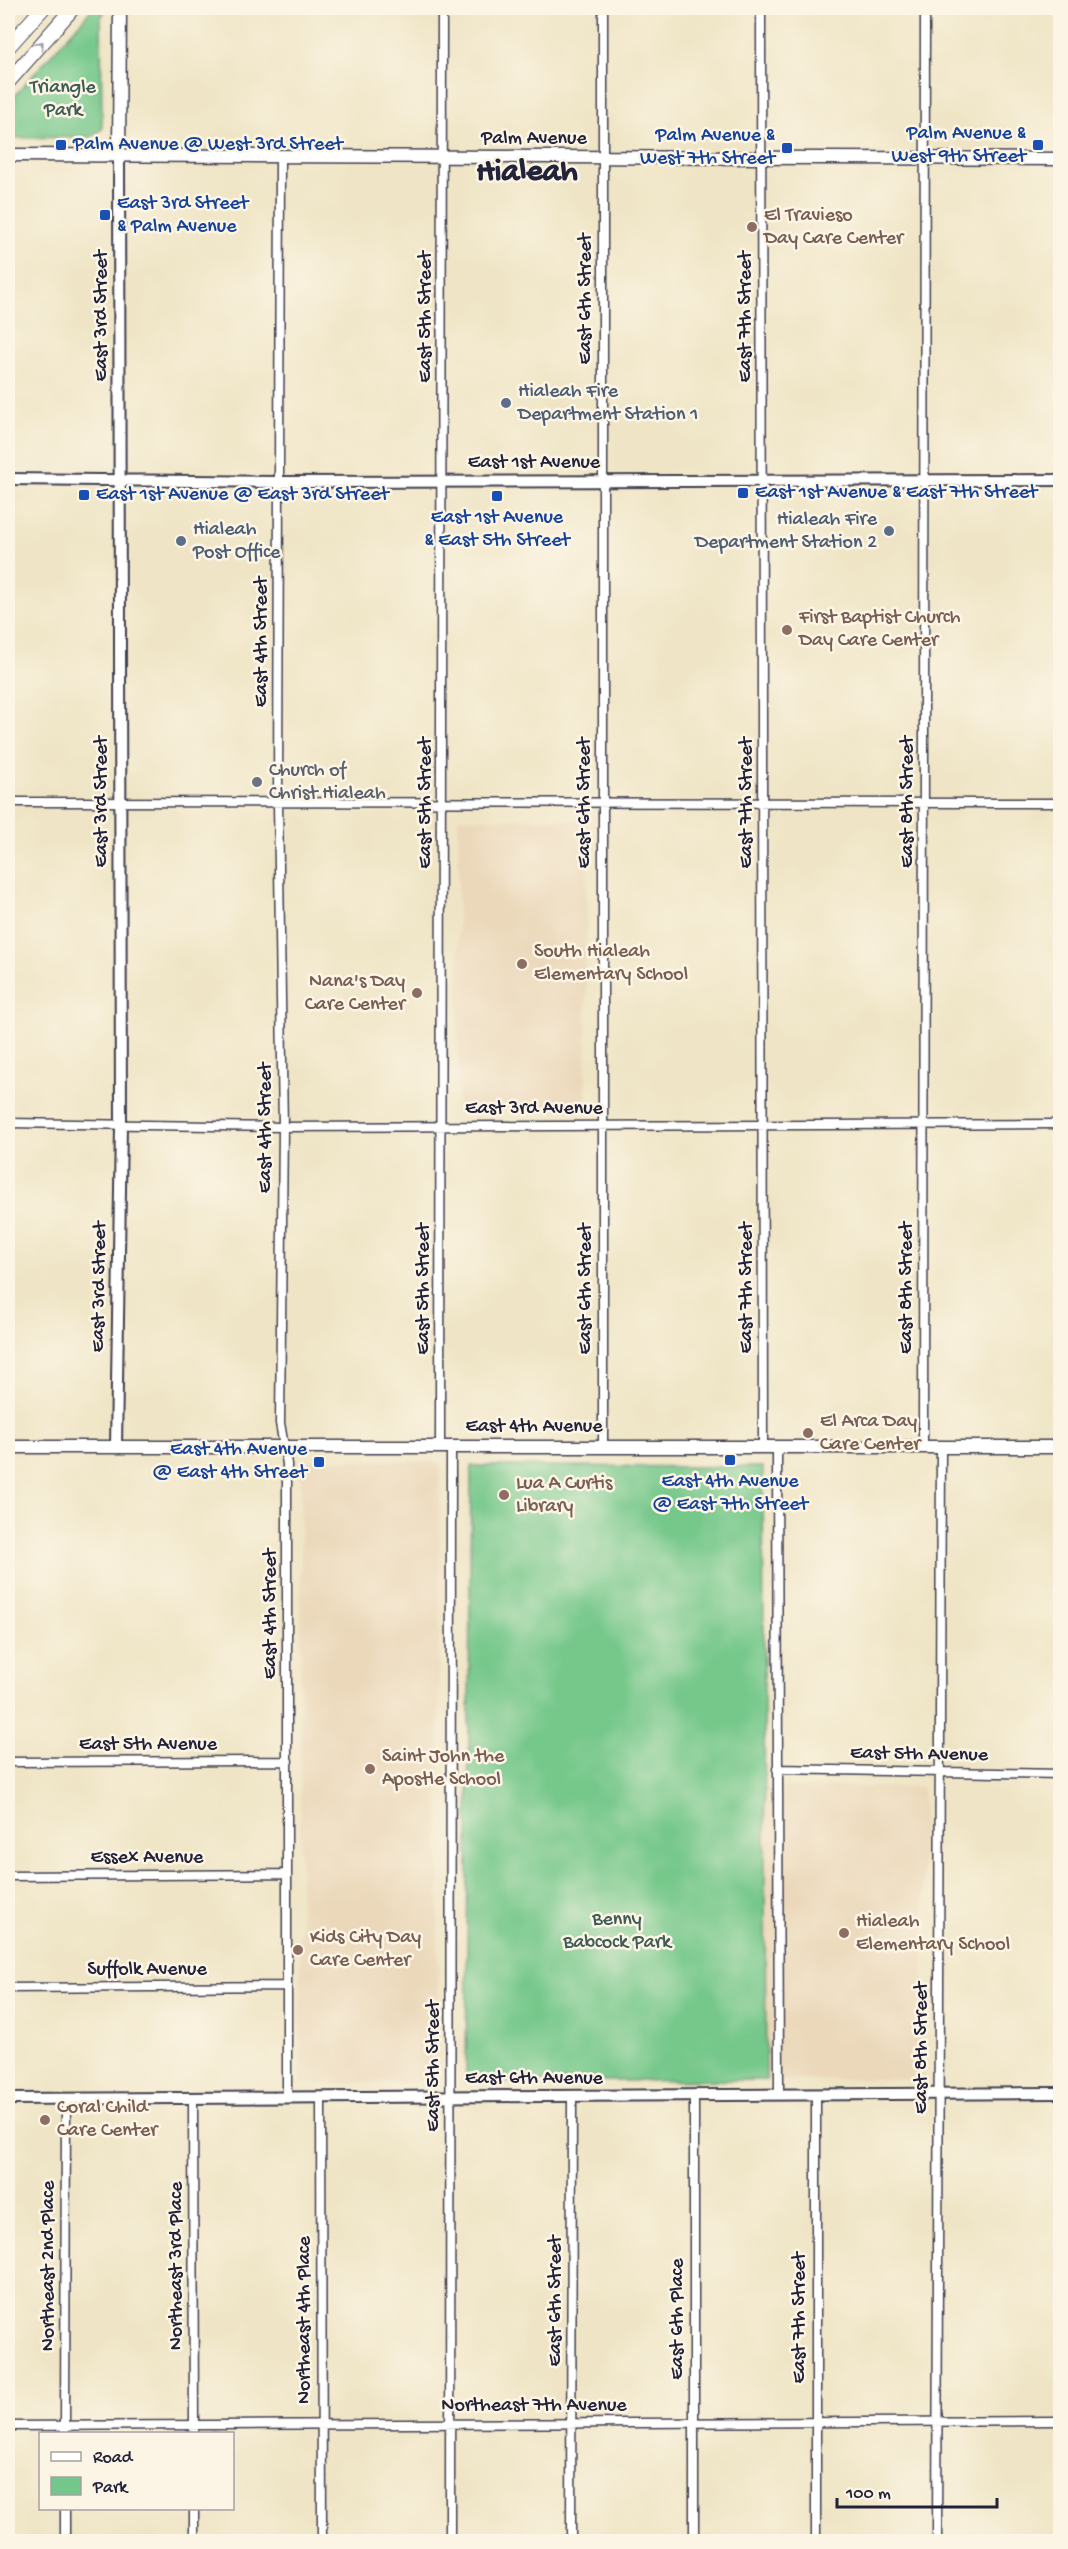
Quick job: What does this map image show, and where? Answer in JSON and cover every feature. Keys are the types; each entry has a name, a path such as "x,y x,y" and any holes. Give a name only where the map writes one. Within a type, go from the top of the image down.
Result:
{"highway":[{"path":"8,47 43,8"},
{"path":"8,82 73,8"}],"main road":[{"path":"119,156 120,8"},
{"name":"Palm Avenue","path":"8,155 280,158 1060,159"},
{"name":"East 4th Avenue","path":"8,1447 1060,1447"}],"street":[{"name":"East 5th Street","path":"442,8 441,1126 446,1447 450,2541"},
{"name":"East 6th Street","path":"603,8 603,1447"},
{"name":"East 7th Street","path":"761,8 763,1447"},
{"name":"East 8th Street","path":"923,1447 925,8"},
{"name":"East 3rd Street","path":"116,1447 121,1126 119,156"},
{"name":"East 4th Street","path":"280,158 278,803 283,1127 280,1423 287,1464 287,2098"},
{"name":"East 1st Avenue","path":"8,479 279,482 1060,480"},
{"path":"8,802 1060,803"},
{"name":"East 3rd Avenue","path":"8,1123 283,1127 924,1122 1060,1124"},
{"path":"777,1447 779,2095"},
{"name":"East 8th Street","path":"937,2541 941,1447"},
{"name":"East 5th Avenue","path":"8,1762 288,1761"},
{"name":"East 5th Avenue","path":"777,1769 1060,1774"},
{"name":"Essex Avenue","path":"8,1875 287,1874"},
{"name":"Suffolk Avenue","path":"8,1988 287,1986"},
{"name":"East 6th Avenue","path":"8,2099 1060,2093"},
{"name":"East 7th Street","path":"816,2095 816,2541"},
{"name":"East 6th Place","path":"694,2096 694,2541"},
{"name":"East 6th Street","path":"571,2541 572,2097"},
{"name":"Northeast 3rd Place","path":"193,2098 194,2429"},
{"name":"Northeast 4th Place","path":"321,2098 322,2541"},
{"name":"Northeast 2nd Place","path":"65,2429 66,2099"},
{"name":"Northeast 7th Avenue","path":"8,2426 65,2429 194,2429 322,2423 1060,2421"},
{"path":"65,2510 65,2541"},
{"path":"194,2510 194,2541"}],"shaded area":[{"name":"South Hialeah Elementary School","path":"458,818 587,820 586,1109 458,1110"},
{"name":"Saint John the Apostle School","path":"301,1460 436,1462 440,1466 438,2073 430,2081 300,2084"},
{"name":"Hialeah Elementary School","path":"764,1787 923,1787 924,2079 766,2080"}],"green space":[{"name":"Triangle Park","path":"93,8 106,8 101,18 102,129 92,137 8,138 8,103"},
{"name":"Benny Babcock Park","path":"471,1466 763,1467 766,2080 466,2082"}],"place":[{"name":"Palm Avenue @ West 3rd Street","path":"61,145"},
{"name":"Palm Avenue & West 9th Street","path":"1038,145"},
{"name":"Palm Avenue & West 7th Street","path":"787,148"},
{"name":"East 3rd Street & Palm Avenue","path":"105,215"},
{"name":"El Travieso Day Care Center","path":"752,227"},
{"name":"Hialeah Fire Department Station 1","path":"506,403"},
{"name":"East 1st Avenue & East 7th Street","path":"743,493"},
{"name":"East 1st Avenue @ East 3rd Street","path":"84,495"},
{"name":"East 1st Avenue & East 5th Street","path":"497,496"},
{"name":"Hialeah Fire Department Station 2","path":"889,531"},
{"name":"Hialeah Post Office","path":"181,541"},
{"name":"First Baptist Church Day Care Center","path":"787,630"},
{"name":"Church of Christ Hialeah","path":"257,782"},
{"name":"South Hialeah Elementary School","path":"522,964"},
{"name":"Nana's Day Care Center","path":"417,993"},
{"name":"El Arca Day Care Center","path":"808,1433"},
{"name":"East 4th Avenue @ East 7th Street","path":"730,1460"},
{"name":"East 4th Avenue @ East 4th Street","path":"319,1462"},
{"name":"Lua A Curtis Library","path":"504,1495"},
{"name":"Saint John the Apostle School","path":"370,1769"},
{"name":"Hialeah Elementary School","path":"844,1933"},
{"name":"Kids City Day Care Center","path":"298,1950"},
{"name":"Coral Child Care Center","path":"45,2120"}],"district":[{"name":"Hialeah","path":"527,173"}]}
